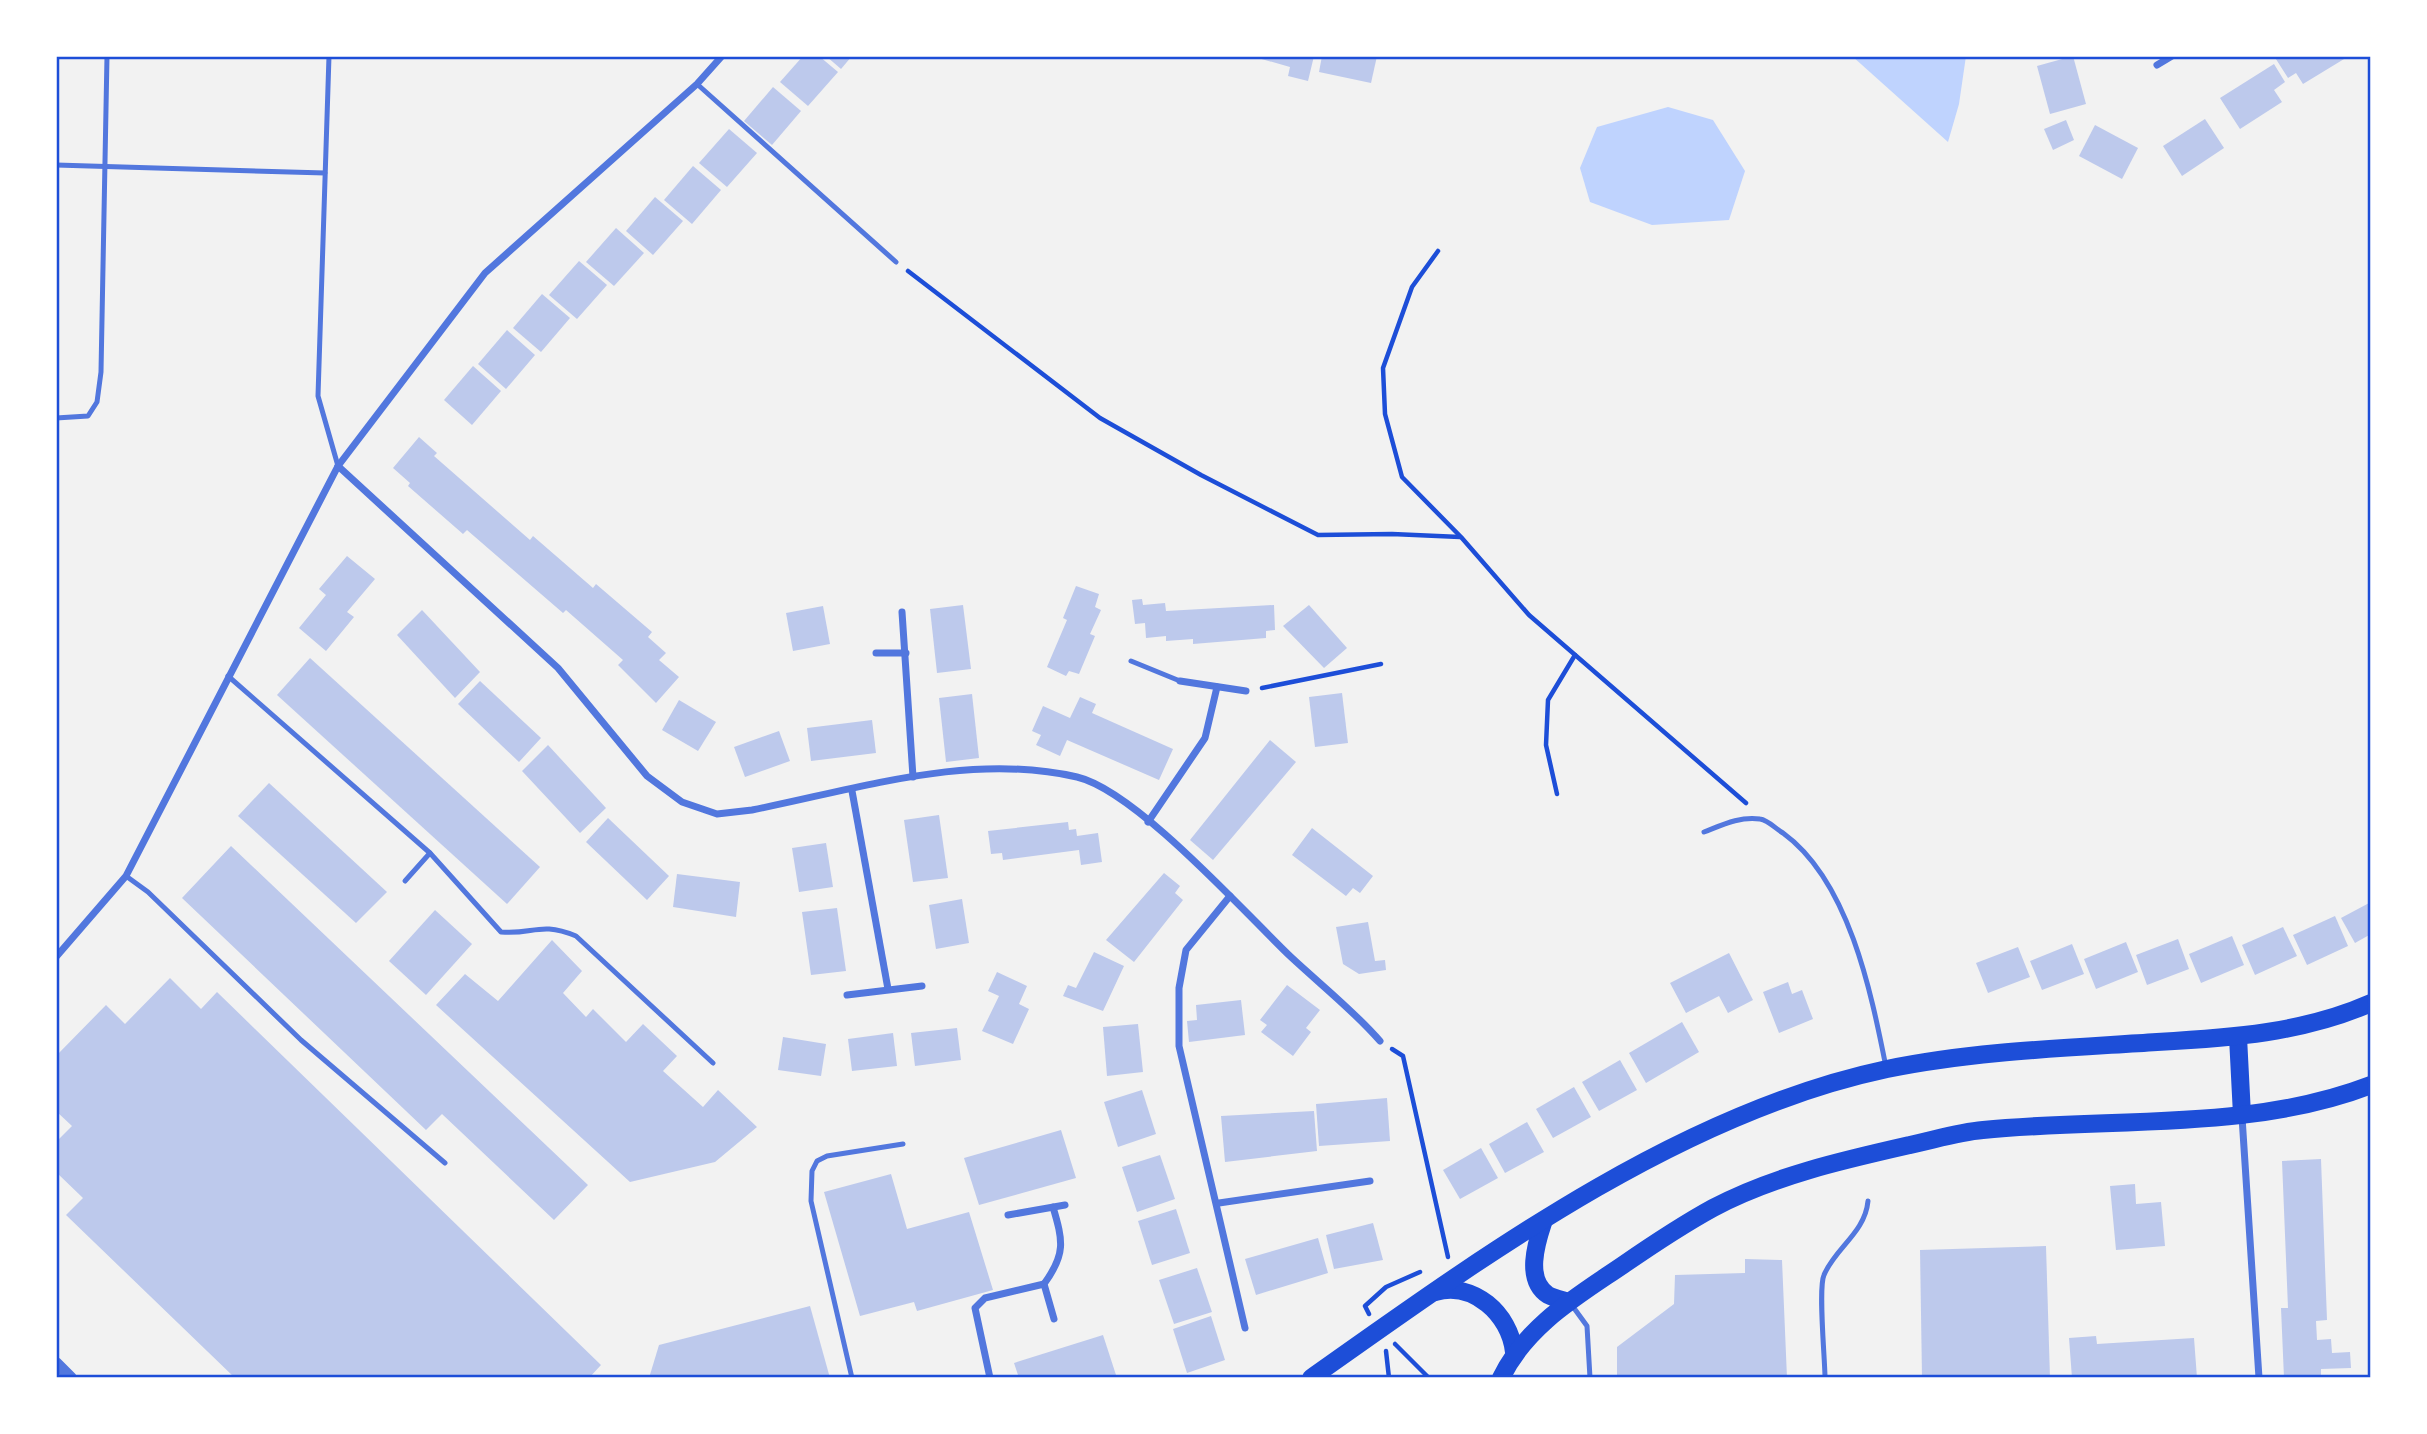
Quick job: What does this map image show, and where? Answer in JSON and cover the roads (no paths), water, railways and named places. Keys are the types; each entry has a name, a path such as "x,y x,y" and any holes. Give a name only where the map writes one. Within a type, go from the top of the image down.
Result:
{"main road":[{"path":"1311,1378 1464,1269 1585,1196 1727,1121 1802,1092 1887,1069 1966,1056 2238,1037 2309,1025 2371,1003"},
{"path":"2238,1037 2242,1115"},
{"path":"1501,1378 1514,1352 1537,1326 1569,1302 1715,1207 1793,1176 1863,1156 1980,1130 2242,1115 2322,1101 2371,1085"},
{"path":"1543,1223 1536,1245 1536,1280 1548,1294 1569,1302"},
{"path":"1431,1293 1455,1288 1472,1293 1507,1324 1514,1352"}],"street":[{"path":"56,957 126,876 338,466 485,273 697,84 722,56"},
{"path":"2157,65 2172,56"},
{"path":"338,466 558,668 647,776 682,802 718,814 974,768 1032,770 1080,778 1117,796 1148,822 1230,896 1380,1041"},
{"path":"902,612 913,777"},
{"path":"876,653 906,653"},
{"path":"1180,681 1246,691"},
{"path":"1148,822 1205,738 1217,687"},
{"path":"852,791 888,989"},
{"path":"1230,896 1186,950 1179,988 1180,1046 1200,1140 1219,1203 1245,1328"},
{"path":"847,995 922,986"},
{"path":"2242,1115 2259,1378"},
{"path":"1219,1203 1370,1181"},
{"path":"1009,1215 1065,1205"},
{"path":"990,1378 975,1308 985,1298 1044,1284 1057,1267 1062,1251 1053,1207"},
{"path":"1044,1284 1054,1319"},
{"path":"56,1363 71,1378"}],"lane":[{"path":"56,418 88,416 97,402 101,372 102,167 107,56"},
{"path":"329,56 318,396 338,466"},
{"path":"697,84 896,262"},
{"path":"56,165 325,173"},
{"path":"1131,661 1180,681"},
{"path":"228,676 430,853 501,932 516,933 540,927 557,928 576,936 713,1063"},
{"path":"1704,832 1737,820 1763,819 1791,839 1822,874 1869,986 1887,1069"},
{"path":"405,881 430,853"},
{"path":"126,876 148,892 301,1040 445,1163"},
{"path":"852,1378 811,1201 811,1171 817,1161 827,1156 903,1144"},
{"path":"1825,1378 1823,1276 1856,1233 1867,1211 1868,1201"},
{"path":"1569,1302 1587,1326 1590,1378"}],"water":[{"path":"1852,56 1966,56 1959,104 1948,142"},
{"path":"1668,107 1713,120 1745,171 1729,220 1652,225 1590,202 1580,168 1597,127"}]}
